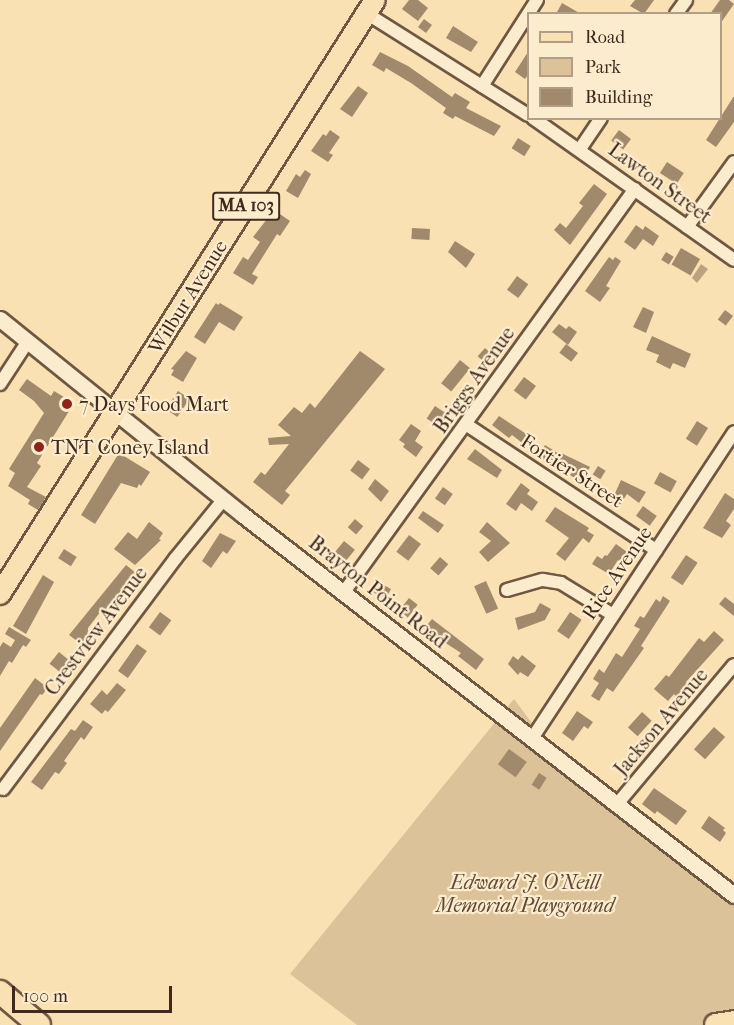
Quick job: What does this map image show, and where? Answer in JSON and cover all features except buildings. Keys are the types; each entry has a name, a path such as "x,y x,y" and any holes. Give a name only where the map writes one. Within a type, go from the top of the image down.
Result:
{"highway":[{"path":"0,993 39,1025"},
{"path":"716,1025 734,1022"}],"main road":[{"name":"Wilbur Avenue","path":"0,594 370,7"}],"street":[{"path":"370,7 482,86 527,114"},
{"path":"482,86 527,16"},
{"name":"Lawton Street","path":"536,120 734,260"},
{"path":"579,149 600,120"},
{"path":"687,227 734,162"},
{"name":"Briggs Avenue","path":"344,592 467,425 635,189"},
{"name":"Brayton Point Road","path":"0,319 224,500 533,737 734,895"},
{"path":"0,384 28,341"},
{"name":"Fortier Street","path":"467,425 656,550"},
{"name":"Rice Avenue","path":"533,737 734,432"},
{"name":"Crestview Avenue","path":"3,789 169,568 224,500"},
{"path":"507,590 543,580 561,583 613,615"},
{"name":"Jackson Avenue","path":"618,803 734,665"}],"green space":[{"name":"Edward J. O'Neill Memorial Playground","path":"514,699 560,761 734,887 734,1025 357,1025 290,974"}],"shaded area":[{"path":"701,264 708,269 697,283 692,278"}],"place":[{"name":"7 Days Food Mart","path":"67,404"},
{"name":"TNT Coney Island","path":"39,447"}]}
